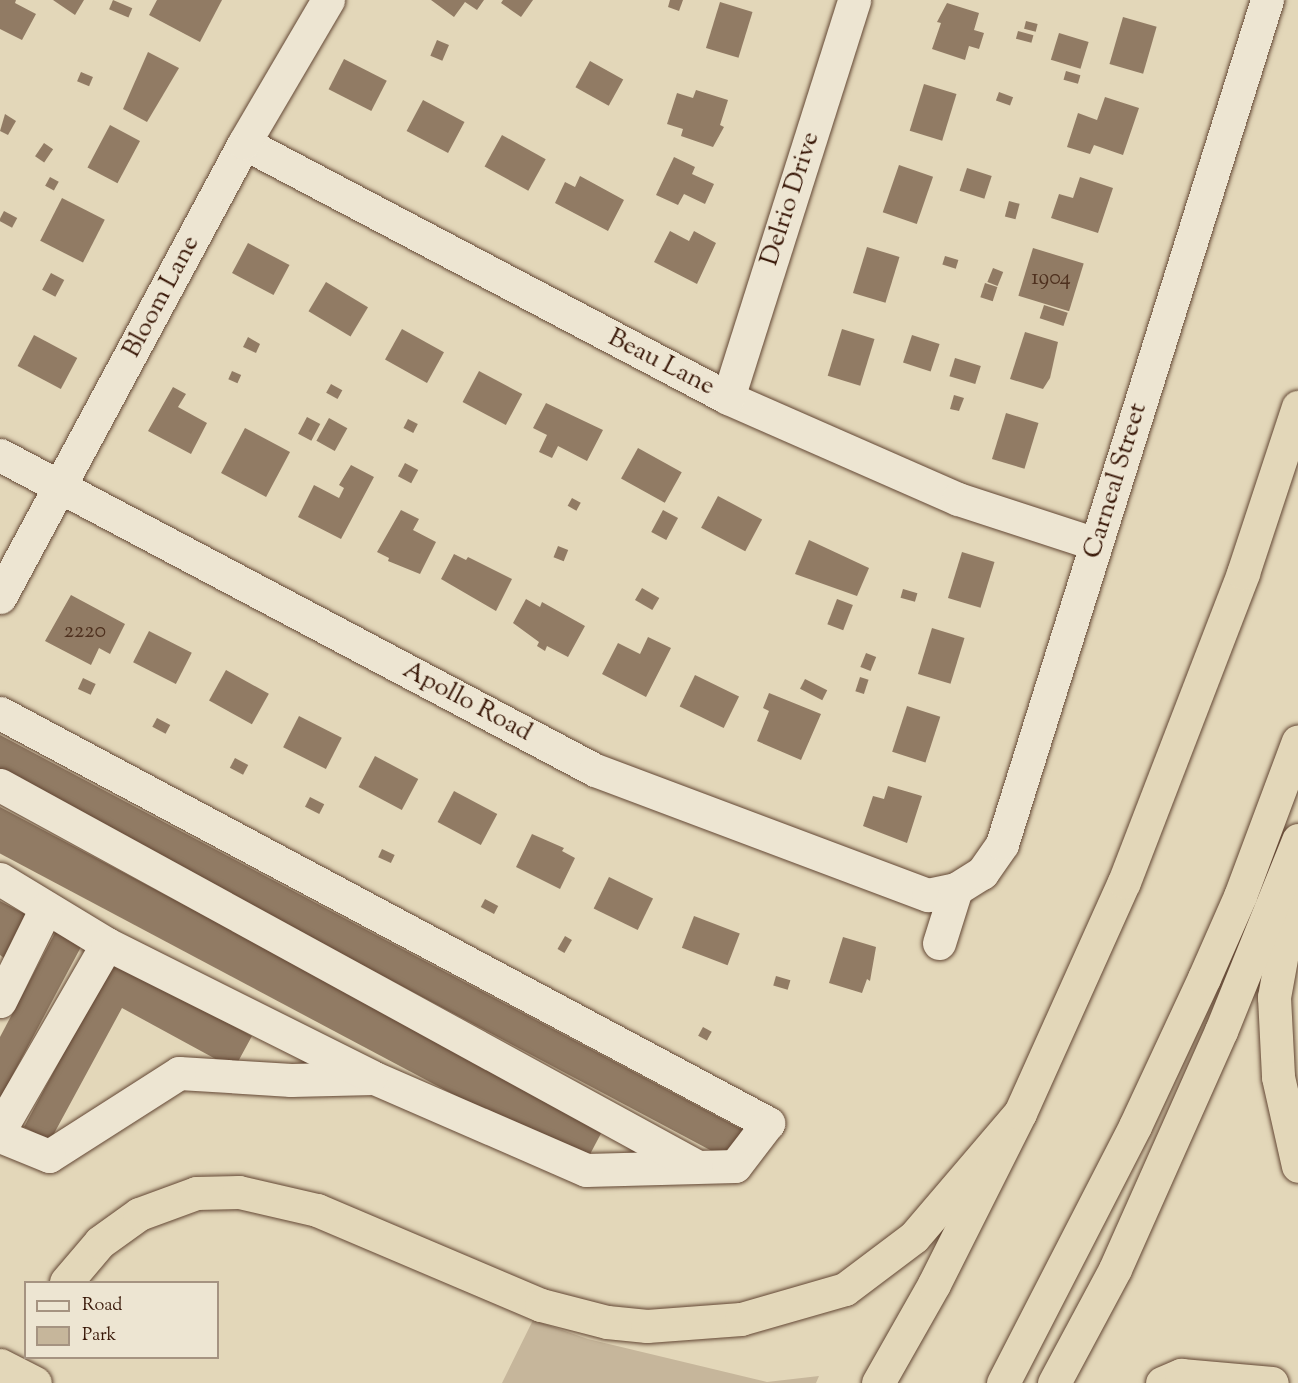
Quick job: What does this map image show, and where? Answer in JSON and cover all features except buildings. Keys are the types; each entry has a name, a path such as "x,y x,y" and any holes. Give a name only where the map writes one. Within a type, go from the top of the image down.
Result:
{"highway":[{"path":"878,1383 934,1284 1020,1113 1124,882 1242,573 1298,407"},
{"path":"1004,1383 1135,1126 1204,978 1240,896 1298,741"},
{"path":"1054,1383 1115,1269 1221,1031 1298,840"},
{"path":"1298,870 1274,997 1278,1077 1298,1166"},
{"path":"67,1281 100,1242 139,1214 196,1194 239,1191 261,1194 317,1210 540,1305 607,1322 647,1326 741,1319 845,1289 914,1237 1020,1113"},
{"path":"1162,1383 1181,1375 1272,1383"}],"street":[{"name":"Bloom Lane","path":"0,597 62,488 244,143 328,0"},
{"name":"Delrio Drive","path":"728,398 854,0"},
{"name":"Carneal Street","path":"956,889 982,873 1002,844 1267,0"},
{"name":"Beau Lane","path":"244,143 728,398 958,499 1096,544"},
{"name":"Apollo Road","path":"0,455 595,770 928,895 956,889"},
{"path":"0,713 768,1123 735,1166 586,1170 374,1078 107,944 0,879"},
{"path":"0,786 698,1167"},
{"path":"939,943 956,889"},
{"path":"3,986 46,908"},
{"path":"0,1129 107,944"},
{"path":"0,1136 49,1156 179,1074 291,1080 374,1078"}],"green space":[{"path":"533,1320 588,1339 767,1382 819,1376 816,1383 502,1383"}]}
